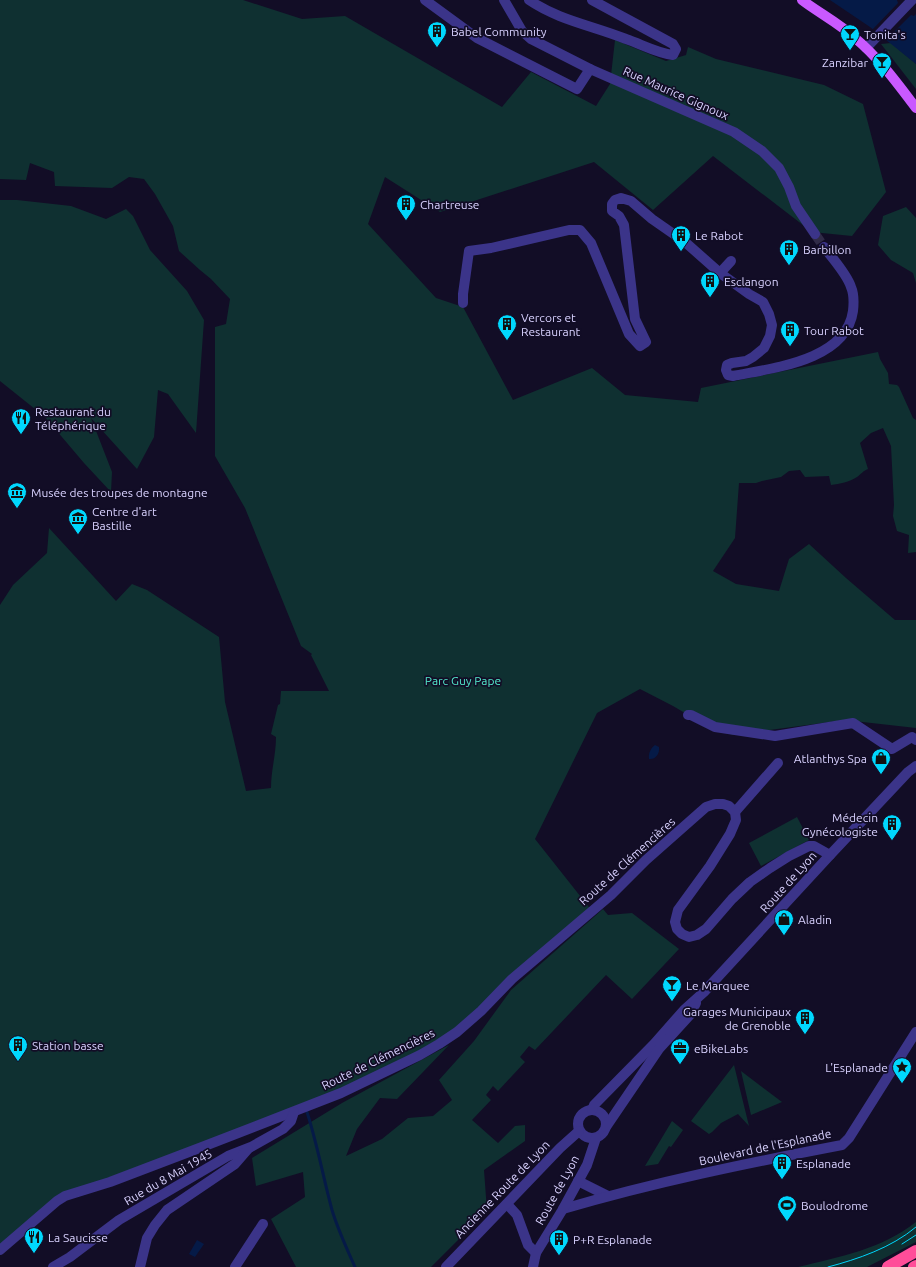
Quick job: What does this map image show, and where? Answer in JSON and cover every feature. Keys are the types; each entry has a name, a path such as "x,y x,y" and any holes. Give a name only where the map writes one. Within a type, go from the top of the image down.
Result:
{"highway":[{"path":"888,1267 916,1251"}],"main road":[{"path":"802,0 848,32 866,48 894,79 916,108"}],"street":[{"path":"425,0 477,38 577,89 590,69"},
{"name":"Rue Maurice Gignoux","path":"504,0 522,31 531,39 590,69 734,132 762,151 779,168 789,187 796,206 815,234"},
{"path":"530,0 541,8 554,14 625,38 664,54 673,55 676,50 673,44 592,0"},
{"path":"866,48 912,0"},
{"path":"463,303 469,251 491,248 569,230 580,230 591,243 629,334 640,346 646,342 635,319 624,225 619,216 612,211 612,204 615,200 621,198 631,201 652,219 685,242 720,273 763,302 769,314 772,325 770,336 764,348 753,357 746,361 728,365 726,370 728,374 733,376 787,366 808,358 824,350 835,342 847,328 852,317 854,301 851,287 845,274 824,247"},
{"path":"720,273 731,261"},
{"path":"688,715 691,715 716,728 774,736 853,723 892,749 912,737 916,740"},
{"path":"778,763 734,812 736,820 730,834 710,866 678,910 675,922 677,929 682,934 689,937 697,935 706,929 732,899 750,882 802,848 814,846 830,855"},
{"name":"Route de Lyon","path":"697,999 908,772 916,766"},
{"name":"Route de Clémencières","path":"0,1250 57,1201 65,1196 110,1182 312,1105 346,1091 414,1058 457,1032 481,1011 512,979 606,899 646,860 706,807 715,804 723,804 729,806 734,812"},
{"path":"592,1110 594,1105 654,1044 684,1010 697,999"},
{"path":"606,1127 603,1115 596,1110 586,1111 579,1117 579,1131 587,1138 592,1139 601,1136 659,1050 690,1015 697,999"},
{"name":"Boulevard de l'Esplanade","path":"563,1209 608,1196 753,1162 842,1145 849,1138 916,1032"},
{"name":"Rue du 8 Mai 1945","path":"54,1267 76,1253 119,1220 228,1156 251,1147 283,1129 291,1121 294,1112"},
{"name":"Ancienne Route de Lyon","path":"446,1267 560,1148 579,1131"},
{"name":"Route de Lyon","path":"533,1267 536,1253 578,1181 591,1156 596,1138"},
{"path":"140,1267 147,1238 166,1210 235,1164 251,1147"},
{"path":"578,1181 608,1196"},
{"name":"Route de Lyon","path":"507,1204 516,1215 528,1245 536,1253"},
{"path":"235,1267 263,1224"}],"green space":[{"name":"Parc Guy Pape","path":"0,0 243,0 302,19 345,16 502,107 531,72 596,106 610,84 615,40 666,61 686,55 688,47 716,59 824,85 863,104 886,192 852,236 812,232 713,156 653,210 594,162 440,212 385,177 368,224 436,298 463,307 513,400 592,368 625,395 698,402 701,388 878,352 880,359 888,373 889,384 897,385 899,387 913,418 916,420 916,552 908,553 909,535 897,531 893,516 894,505 891,446 883,428 871,433 860,443 868,469 857,477 848,481 831,485 829,476 805,477 800,470 789,471 781,477 756,483 739,483 735,538 713,571 736,584 779,591 789,559 809,544 895,620 916,620 916,728 845,720 733,735 707,726 640,689 597,713 535,839 592,911 457,1032 362,1083 65,1196 0,1250 0,605 13,585 47,553 49,528 116,601 132,584 147,590 219,637 225,702 246,791 271,788 276,737 271,734 278,705 280,704 281,691 329,691 311,655 312,654 301,646 245,508 215,456 215,327 226,324 230,299 211,279 179,251 173,226 155,194 144,179 129,177 112,188 55,186 54,172 30,163 26,180 0,179"},
{"path":"891,43 916,64 916,89 881,44"},
{"path":"0,200 17,200 71,206 106,219 126,209 133,216 150,250 187,291 204,320 196,433 168,394 158,390 154,437 137,469 91,418 112,472 111,492 45,417 0,381"},
{"path":"906,207 916,218 916,283 913,273 891,260 878,245 883,216"},
{"path":"797,817 809,840 761,866 749,843"},
{"path":"603,909 608,915 632,913 679,949 632,999 606,975 535,1050 529,1046 520,1057 525,1062 498,1091 493,1086 486,1095 491,1100 472,1120 498,1143 515,1126 525,1125 525,1141 484,1170 487,1211 431,1267 296,1267 271,1219 305,1197 303,1172 256,1186 252,1158 342,1103 449,1045 397,1099 380,1098 357,1129 346,1156 382,1139 408,1118 433,1116 452,1100 439,1080 474,1041 511,990"},
{"path":"734,1065 749,1126 738,1114 721,1123 709,1134 691,1121"},
{"path":"741,1071 782,1102 751,1115"},
{"path":"672,1121 683,1130 671,1147 669,1146 658,1164 645,1166"},
{"path":"916,1222 916,1242 867,1267 798,1267 860,1251 889,1239"}],"water":[{"path":"830,0 916,0 916,64 870,27"},
{"path":"655,745 659,747 658,754 653,759 649,759 650,751"},
{"path":"197,1240 204,1244 195,1257 189,1254"}],"pier":[{"path":"897,0 916,0 916,14 914,16 911,15 885,41 872,30 898,3"}],"waterway":[{"path":"306,1109 332,1210 355,1267"}],"tunnel":[{"path":"815,234 824,247"}],"tram line":[{"path":"828,1267 874,1252 896,1241 916,1227"},
{"path":"902,1244 916,1235"}],"place":[{"name":"Babel Community","path":"437,48"},
{"name":"Tonita's","path":"850,51"},
{"name":"Zanzibar","path":"882,79"},
{"name":"Chartreuse","path":"406,221"},
{"name":"Le Rabot","path":"681,252"},
{"name":"Barbillon","path":"789,266"},
{"name":"Esclangon","path":"710,298"},
{"name":"Vercors et Restaurant","path":"507,341"},
{"name":"Tour Rabot","path":"790,347"},
{"name":"Restaurant du Téléphérique","path":"21,435"},
{"name":"Musée des troupes de montagne","path":"17,509"},
{"name":"Centre d'art Bastille","path":"78,535"},
{"name":"Atlanthys Spa","path":"881,775"},
{"name":"Médecin Gynécologiste","path":"892,841"},
{"name":"Aladin","path":"784,936"},
{"name":"Le Marquee","path":"672,1002"},
{"name":"Garages Municipaux de Grenoble","path":"805,1035"},
{"name":"Station basse","path":"18,1062"},
{"name":"eBikeLabs","path":"680,1065"},
{"name":"L'Esplanade","path":"902,1084"},
{"name":"Esplanade","path":"782,1180"},
{"name":"Boulodrome","path":"787,1222"},
{"name":"La Saucisse","path":"34,1254"},
{"name":"P+R Esplanade","path":"559,1256"}]}
